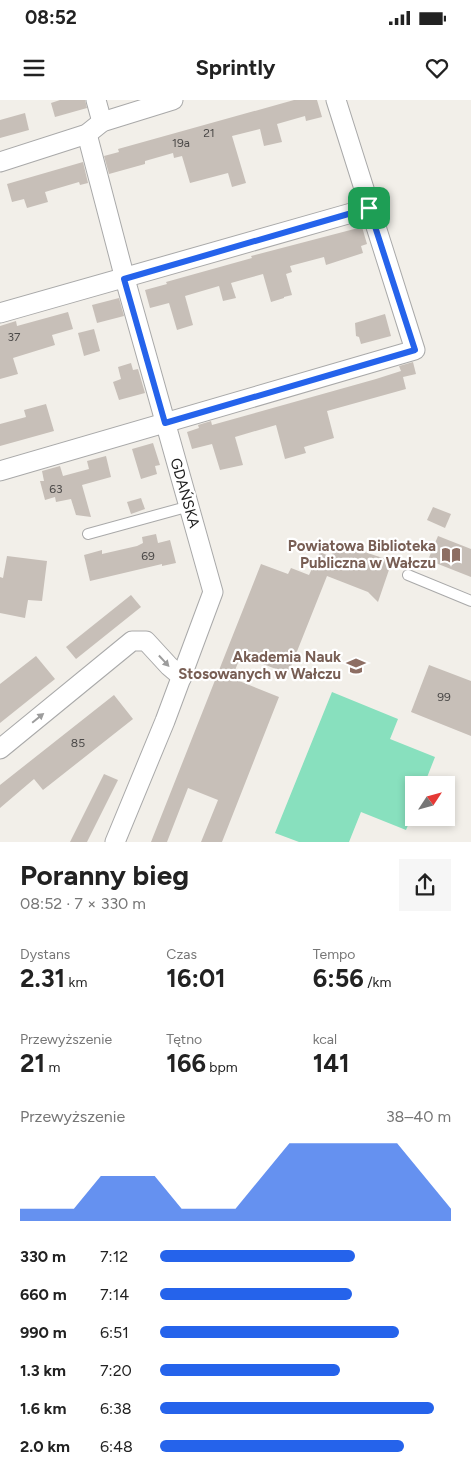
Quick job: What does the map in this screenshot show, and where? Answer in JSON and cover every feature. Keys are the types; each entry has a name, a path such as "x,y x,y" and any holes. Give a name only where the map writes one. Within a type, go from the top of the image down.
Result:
{"street":[{"path":"96,100 102,122"},
{"path":"0,162 86,134 102,122 173,100"},
{"path":"0,470 415,350 336,100"},
{"name":"GDAŃSKA","path":"86,134 124,279 190,506 212,592 182,677 115,842"},
{"path":"0,314 369,208"},
{"path":"0,749 132,641 146,641 182,677"}],"lane":[{"path":"88,534 190,506"},
{"path":"408,575 471,601"}],"green space":[{"path":"332,692 398,719 390,739 435,757 428,776 405,776 405,826 408,826 406,830 361,812 349,842 299,842 275,833"}],"building":[{"path":"60,100 85,100 87,108 55,117 51,103"},
{"path":"294,100 317,100 322,117 306,121 305,116 277,124 282,142 264,146 260,129 232,136 246,183 232,187 228,173 190,183 182,156 174,158 173,153 145,161 145,164 109,174 104,156 119,152 118,149"},
{"path":"25,113 29,130 0,138 0,120"},
{"path":"83,162 88,183 80,185 79,182 45,192 48,202 27,208 24,199 12,202 7,184"},
{"path":"362,227 367,244 361,246 363,253 326,265 324,257 290,266 292,272 286,274 292,295 271,302 263,274 231,283 236,298 223,301 219,286 185,296 193,325 177,330 169,303 150,308 145,290 167,284 166,282 252,258 251,256"},
{"path":"119,298 124,316 97,323 92,305"},
{"path":"68,312 73,329 52,335 55,345 13,358 18,374 0,379 0,326 16,321 17,326"},
{"path":"385,314 391,336 361,344 359,337 356,336 355,323"},
{"path":"94,329 100,351 84,356 78,333"},
{"path":"413,362 416,374 403,377 406,389 327,411 334,438 304,447 306,453 285,459 276,425 235,437 243,465 220,470 212,444 192,449 187,432 199,428 198,425 211,421 212,425 376,379 401,371 399,366"},
{"path":"131,363 133,370 138,369 145,393 119,400 113,382 121,379 118,367"},
{"path":"46,404 54,431 0,446 0,424 26,417 24,410"},
{"path":"153,443 160,465 155,466 157,474 141,479 132,449"},
{"path":"106,456 111,477 82,485 91,517 76,515 71,499 56,502 55,497 45,500 40,481 44,481 42,471 60,466 63,476 89,469 87,461"},
{"path":"141,498 145,509 131,514 127,502"},
{"path":"433,507 451,514 445,528 427,520"},
{"path":"156,534 158,543 170,540 176,563 162,566 162,564 90,581 84,555 102,550 102,554 137,546 143,543 142,537"},
{"name":"Powiatowa Biblioteka Publiczna w Wałczu","path":"438,536 471,549 471,577 428,560"},
{"path":"337,543 392,561 378,602 368,592 327,576 288,674 241,655 232,678 279,697 222,842 201,842 218,800 188,788 167,842 151,842 261,564 288,574 291,568 309,575 320,552 331,557"},
{"path":"7,556 47,561 42,601 28,600 25,618 0,613 0,577 3,578"},
{"path":"131,595 141,607 76,659 66,647"},
{"path":"36,656 55,679 0,723 0,684"},
{"path":"429,665 471,681 471,736 411,712"},
{"path":"114,695 133,719 43,790 34,779 0,808 0,785"},
{"path":"104,774 118,780 87,842 70,842"}],"place":[{"name":"Powiatowa Biblioteka Publiczna w Wałczu","path":"451,555"},
{"name":"Akademia Nauk Stosowanych w Wałczu","path":"356,666"}],"route":[{"path":"369,208 415,350 165,423 124,279 369,208"}]}
